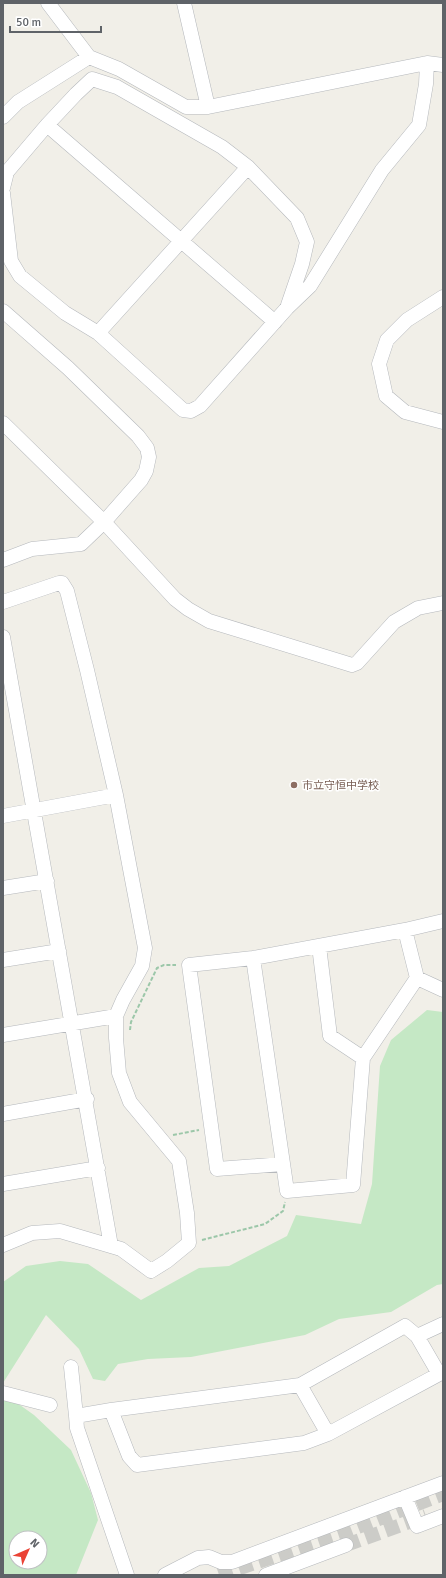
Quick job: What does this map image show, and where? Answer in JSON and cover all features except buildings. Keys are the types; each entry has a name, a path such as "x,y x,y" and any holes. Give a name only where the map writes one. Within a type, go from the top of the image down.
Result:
{"street":[{"path":"48,3 89,57 119,69 186,107 208,108 426,63 443,66"},
{"path":"184,3 208,108"},
{"path":"3,117 18,102 89,57"},
{"path":"3,193 11,261 20,276 66,314 98,333 183,410 191,411 200,406 287,308 310,286 382,170 419,125 426,84 426,63"},
{"path":"3,188 7,172 76,94 92,79 117,88 222,147 248,167 297,218 307,242 302,264 287,308"},
{"path":"48,125 276,322"},
{"path":"98,333 248,167"},
{"path":"443,297 407,320 387,340 379,364 386,396 405,412 443,422"},
{"path":"3,311 68,368 138,436 147,448 149,457 146,471 142,480 104,522 81,544 32,549 3,560"},
{"path":"3,423 104,522 175,599 188,610 210,622 352,665 357,663 394,622 418,608 443,603"},
{"path":"3,602 59,583 62,583 65,586 87,670 116,795 145,948 142,966 116,1016 119,1073 130,1102 179,1161 188,1213 189,1243 167,1261 151,1271 121,1249 60,1231 32,1233 3,1245"},
{"path":"3,638 87,1099 111,1246"},
{"path":"3,816 116,795"},
{"path":"3,888 47,881"},
{"path":"283,1164 217,1169 189,965 253,958 405,930 443,921"},
{"path":"253,958 287,1191 353,1185 363,1058 417,978 405,930"},
{"path":"319,946 330,1036 363,1058"},
{"path":"3,960 59,952"},
{"path":"417,978 443,990"},
{"path":"3,1035 72,1022 116,1016"},
{"path":"3,1114 87,1099"},
{"path":"3,1184 98,1168"},
{"path":"417,1336 443,1324"},
{"path":"76,1416 111,1410 300,1385 405,1326 417,1336 441,1373 328,1434 304,1443 137,1465 129,1456 111,1410"},
{"path":"71,1367 77,1428 127,1575"},
{"path":"300,1385 328,1434"},
{"path":"3,1393 50,1405"},
{"path":"165,1575 198,1558 209,1557 221,1562 232,1562 443,1483"},
{"path":"405,1497 417,1526 443,1516"},
{"path":"266,1575 346,1545"}],"path":[{"path":"130,1033 131,1022 157,968 164,965 189,965"},
{"path":"169,1132 173,1135 212,1128"},
{"path":"189,1243 265,1224 283,1211 287,1191"}],"green space":[{"path":"427,1010 443,1012 443,1284 437,1285 391,1312 339,1319 305,1335 191,1357 148,1359 118,1364 105,1381 93,1379 79,1349 46,1315 3,1383 3,1282 26,1266 60,1261 88,1264 141,1300 199,1268 229,1266 287,1236 296,1215 361,1224 372,1184 380,1066 391,1040"},
{"path":"3,1393 34,1415 71,1450 91,1493 98,1520 76,1575 3,1575"}],"tunnel":[{"path":"219,1575 340,1534 443,1494"},
{"path":"346,1545 426,1516"}],"place":[{"name":"市立守恒中学校","path":"294,785"}]}
